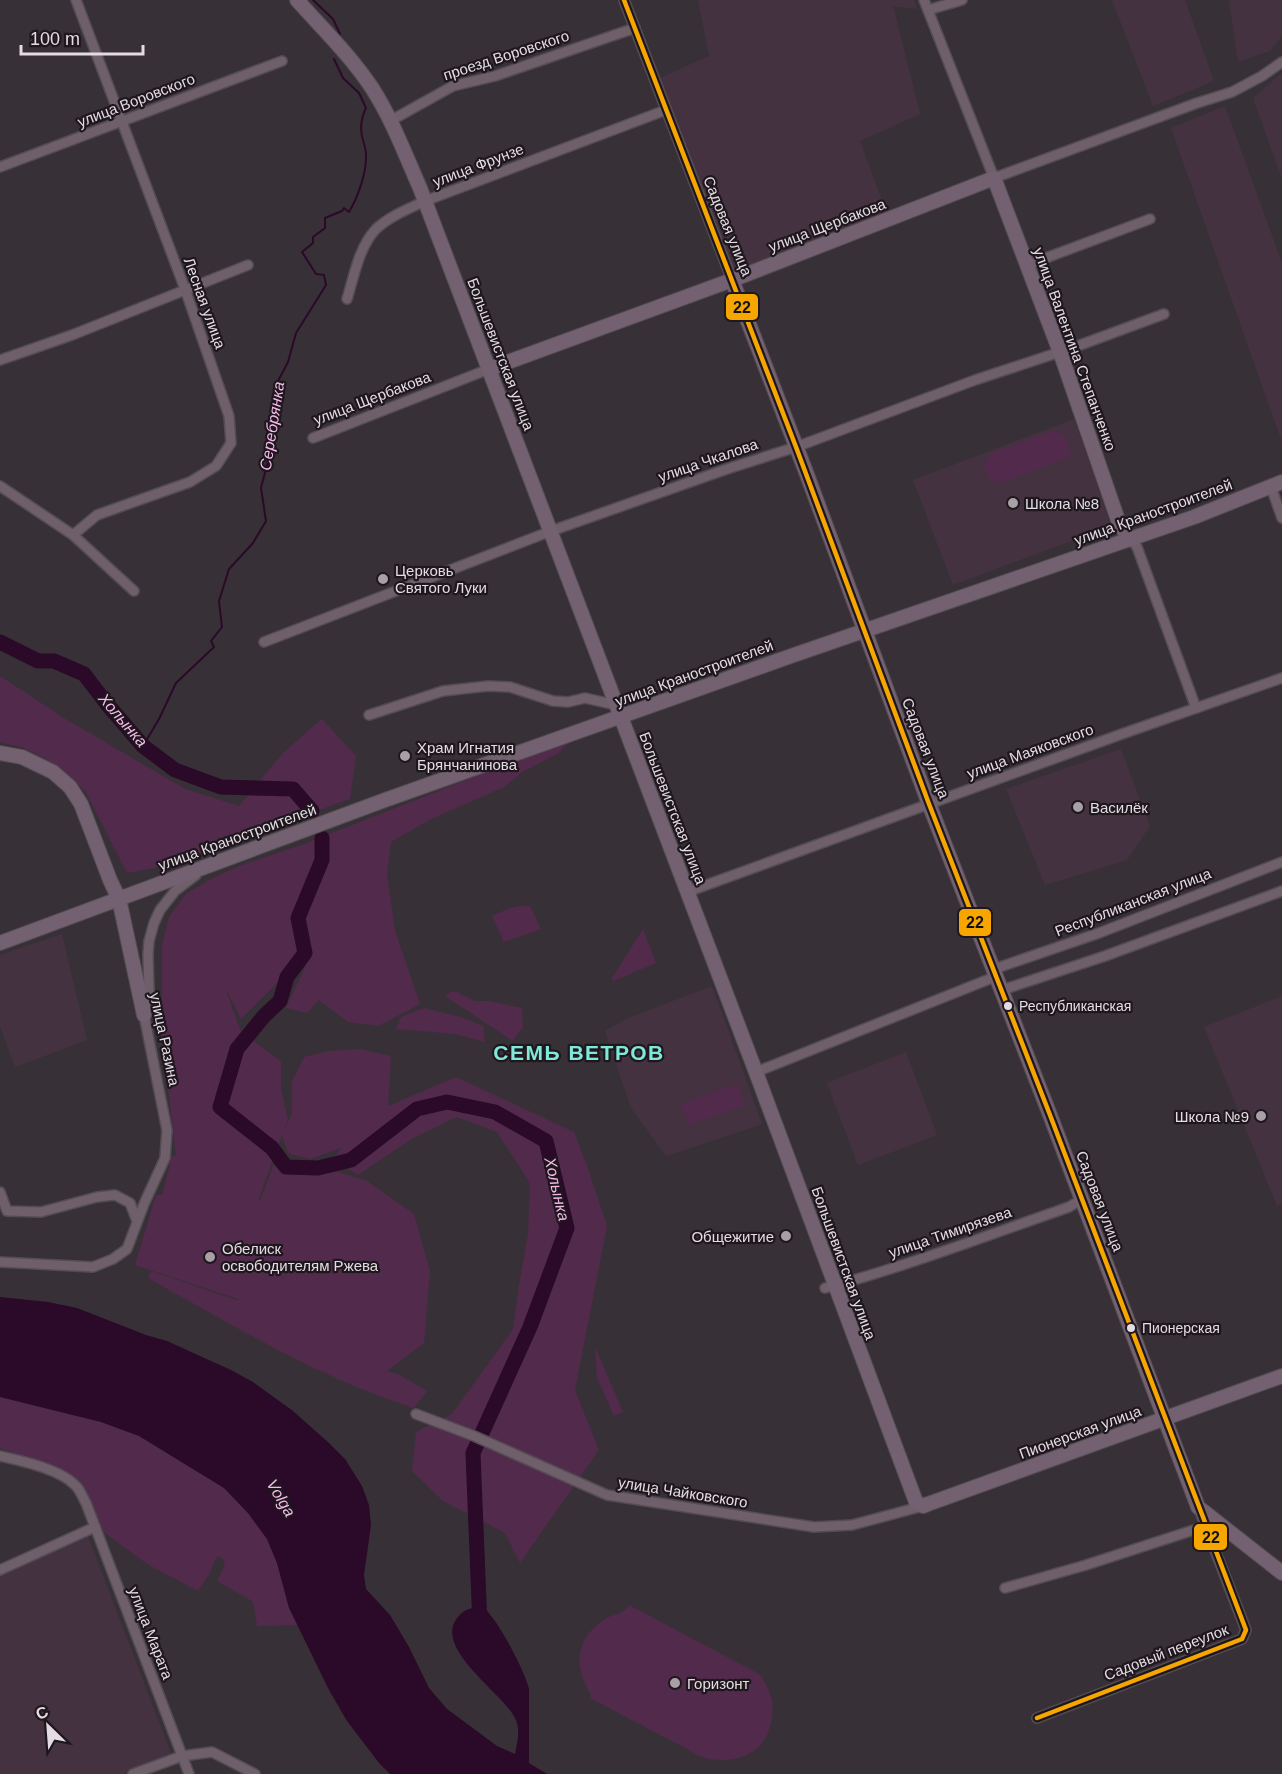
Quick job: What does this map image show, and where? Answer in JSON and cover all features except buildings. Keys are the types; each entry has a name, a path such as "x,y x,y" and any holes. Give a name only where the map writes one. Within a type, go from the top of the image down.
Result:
{"street":[{"name":"Лесная улица","path":"73,535 96,515 190,482 216,466 231,443 229,416 185,289 76,0"},
{"name":"Большевистская улица","path":"297,0 372,87 390,121 425,201 756,1072 830,1286 916,1502 923,1506"},
{"name":"Садовая улица","path":"624,0 1198,1507 1211,1524"},
{"name":"улица Валентина Степанченко","path":"924,0 1060,352 1118,520 1137,547 1196,708"},
{"path":"928,10 962,0"},
{"name":"проезд Воровского","path":"390,121 453,86 495,76 635,28"},
{"name":"улица Воровского","path":"0,167 282,61"},
{"name":"улица Щербакова","path":"313,438 489,369 732,280 994,178 1232,92 1282,62"},
{"name":"улица Фрунзе","path":"347,299 362,251 375,230 393,217 425,201 666,110"},
{"path":"1027,265 1150,219"},
{"path":"0,360 72,335 248,265"},
{"name":"улица Чкалова","path":"264,642 551,531 796,447 975,380 1164,314"},
{"path":"1276,485 1282,518"},
{"name":"улица Краностроителей","path":"0,943 619,711 864,632 1194,517 1276,485"},
{"path":"0,486 73,535 134,591"},
{"name":"улица Маяковского","path":"687,892 1282,678"},
{"path":"369,715 443,691 488,686 510,687 553,701 568,702 585,698 619,711"},
{"name":"улица Разина","path":"0,753 22,757 53,772 70,787 81,804 119,899 167,1130 165,1158 126,1249 113,1259 93,1267 0,1262"},
{"path":"144,1015 149,991 148,954 154,923 160,910 175,891 193,876 220,861"},
{"name":"Республиканская улица","path":"756,1072 995,973 1282,862"},
{"path":"1002,990 1105,956 1282,891"},
{"path":"0,1192 7,1211 41,1212 97,1197 115,1195 130,1203 137,1221"},
{"name":"улица Тимирязева","path":"830,1286 951,1248 1069,1207 1082,1199"},
{"name":"Пионерская улица","path":"923,1506 1282,1376"},
{"name":"улица Чайковского","path":"416,1414 474,1436 607,1495 814,1527 852,1525 923,1506"},
{"name":"улица Марата","path":"0,1456 32,1463 76,1486 86,1503 189,1774"},
{"path":"1005,1588 1086,1565 1211,1524 1282,1573"},
{"name":"Садовый переулок","path":"1037,1718 1242,1639 1245,1630 1211,1524"},
{"path":"0,1570 95,1527"},
{"path":"133,1774 182,1756 212,1752 255,1774"}],"shaded area":[{"path":"698,0 914,0 917,9 893,6 920,114 860,141 886,211 735,271 660,78 709,56"},
{"path":"1112,0 1185,0 1214,81 1153,106"},
{"path":"1229,0 1282,0 1282,36 1270,51 1238,62"},
{"path":"1282,73 1282,179 1253,98"},
{"path":"1225,106 1282,263 1282,442 1171,128"},
{"name":"Школа №8","path":"1074,419 1111,526 953,585 913,480"},
{"path":"1052,431 1061,434 1067,440 1070,457 1001,483 991,480 984,465 992,453"},
{"path":"0,676 64,718 185,789 239,806 284,752 322,719 356,756 350,799 160,867 127,873 86,792 55,764 24,748 0,742"},
{"path":"573,738 559,753 524,771 504,787 429,820 391,842 387,874 395,931 420,1004 378,1026 348,1022 319,1000 307,1013 286,1008 306,965 306,931 296,915 301,951 277,983 241,1019 225,987 241,1032 281,1061 281,1090 288,1119 284,1130 292,1114 292,1081 304,1057 329,1051 360,1049 391,1056 388,1106 456,1077 574,1132 607,1226 575,1390 599,1450 520,1563 505,1533 443,1501 412,1471 416,1432 452,1414 513,1329 528,1234 530,1183 497,1132 457,1117 413,1138 358,1175 334,1160 341,1148 310,1159 288,1153 282,1135 259,1198 260,1201 273,1166 289,1171 339,1172 367,1181 414,1214 430,1271 424,1343 387,1371 398,1374 427,1391 414,1408 344,1382 278,1350 148,1278 151,1271 236,1300 242,1299 135,1265 156,1195 162,1195 172,1156 176,1156 162,1035 162,945 169,917 186,894 213,878 244,864 304,844"},
{"name":"Василёк","path":"1121,749 1150,826 1127,860 1045,885 1006,789"},
{"path":"520,906 530,906 541,929 504,942 492,916"},
{"path":"643,929 656,963 613,981 612,978"},
{"path":"62,934 87,1040 15,1067 0,1026 0,955"},
{"path":"712,986 762,1124 666,1156 631,1108 605,1031 626,1019"},
{"path":"450,992 457,992 475,1001 490,1001 522,1008 523,1027 513,1041 445,996"},
{"name":"Школа №9","path":"1282,996 1282,1204 1277,1206 1204,1027"},
{"path":"424,1008 461,1017 483,1026 485,1042 455,1034 396,1029 401,1017"},
{"path":"906,1052 937,1135 858,1165 827,1083"},
{"path":"737,1084 745,1105 689,1125 681,1104"},
{"path":"595,1347 623,1412 614,1416 597,1378"},
{"path":"0,1397 101,1422 139,1436 224,1488 248,1513 267,1539 277,1563 289,1608 298,1625 257,1626 252,1601 217,1581 225,1565 223,1559 217,1556 209,1575 198,1591 147,1564 101,1530 60,1470 0,1448"},
{"path":"88,1537 172,1756 124,1774 0,1774 0,1576"},
{"name":"Горизонт","path":"629,1605 759,1674 770,1694 773,1708 765,1739 753,1752 728,1760 705,1758 590,1698 591,1695 585,1684 580,1664 582,1645 595,1627 605,1619 621,1613"}],"water":[{"name":"Volga","path":"0,1297 48,1302 77,1308 167,1341 253,1382 293,1411 345,1459 362,1486 369,1505 371,1525 364,1575 366,1589 390,1615 429,1688 447,1709 497,1746 515,1754 518,1732 515,1718 472,1670 454,1642 452,1629 458,1617 469,1609 483,1607 503,1633 526,1681 529,1689 529,1763 547,1774 390,1774 347,1721 329,1690 289,1608 277,1563 267,1539 248,1513 224,1488 139,1436 101,1422 0,1397"}],"waterway":[{"path":"313,0 333,19 340,34"},
{"name":"Серебрянка","path":"143,746 176,683 214,647 211,641 222,627 219,601 229,569 253,543 266,521 261,488 269,457 278,381 288,362 296,333 326,285 324,275 316,274 302,252 313,243 313,237 325,228 325,218 344,208 349,212 359,192 366,161 361,125 366,108 359,93 343,78 334,59"},
{"name":"Серебрянка","path":"0,642 38,661 54,661 84,674 143,746 175,770 221,787 293,789 312,811"},
{"name":"Холынка","path":"322,838 322,860 298,918 305,953 287,977 280,1001 264,1016 237,1049 220,1107 272,1148 286,1167 318,1168 351,1160 417,1109 447,1102 495,1112 546,1141 567,1228 530,1327 473,1453 480,1626"}],"transit line":[{"name":"22","path":"624,0 1246,1630 1242,1639 1037,1718"}],"place":[{"name":"Школа №8","path":"1013,503"},
{"name":"Церковь Святого Луки","path":"383,579"},
{"name":"Храм Игнатия Брянчанинова","path":"405,756"},
{"name":"Василёк","path":"1078,807"},
{"name":"Республиканская","path":"1008,1006"},
{"name":"Школа №9","path":"1261,1116"},
{"name":"Общежитие","path":"786,1236"},
{"name":"Обелиск освободителям Ржева","path":"210,1257"},
{"name":"Пионерская","path":"1131,1328"},
{"name":"Горизонт","path":"675,1683"}],"district":[{"name":"СЕМЬ ВЕТРОВ","path":"579,1052"}]}
